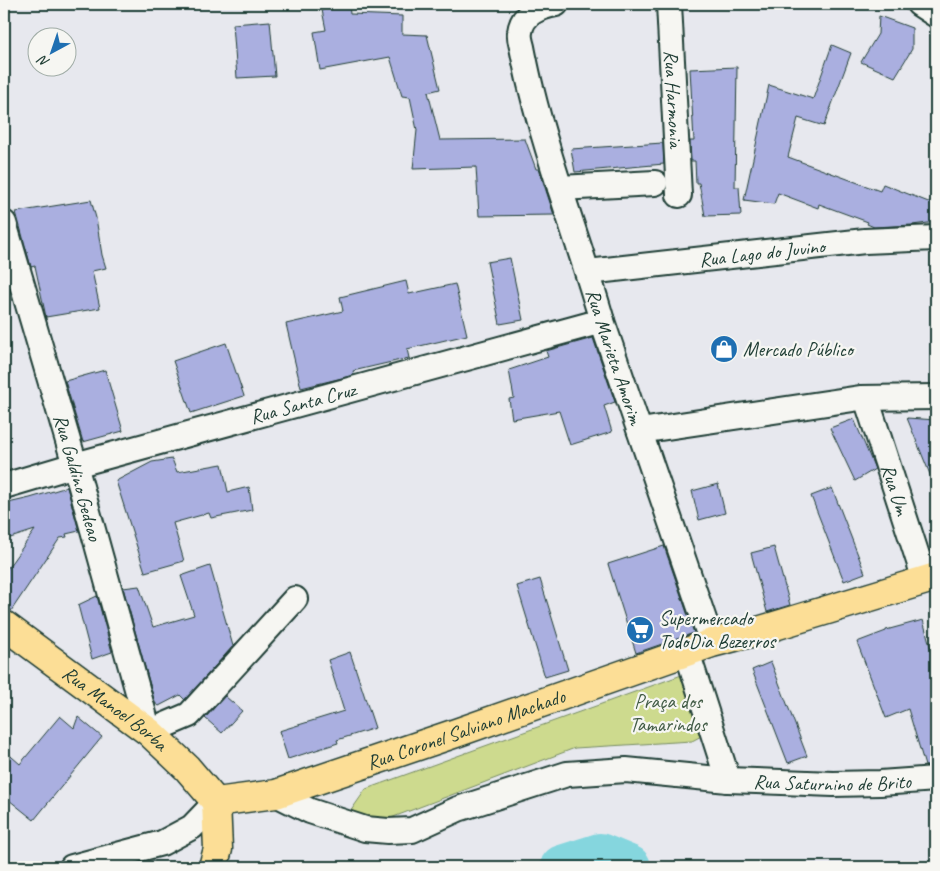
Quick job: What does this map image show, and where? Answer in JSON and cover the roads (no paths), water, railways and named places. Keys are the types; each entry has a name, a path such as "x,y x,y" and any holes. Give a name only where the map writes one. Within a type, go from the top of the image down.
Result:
{"main road":[{"name":"Rua Coronel Salviano Machado","path":"216,802 276,794 456,734 712,643 758,631 931,578"},
{"name":"Rua Manoel Borba","path":"4,625 149,732 187,768 216,802"},
{"path":"213,867 218,849 216,802"}],"street":[{"name":"Rua Marieta Amorim","path":"556,4 543,6 532,12 524,22 520,33 538,118 602,321 712,643"},
{"name":"Rua Harmonia","path":"668,4 679,195"},
{"path":"919,4 936,15"},
{"path":"560,188 655,182"},
{"name":"Rua Galdino Gedeao","path":"4,224 75,465 149,732"},
{"name":"Rua Lago do Juvino","path":"588,272 865,241 936,238"},
{"name":"Rua Santa Cruz","path":"4,486 602,321"},
{"path":"640,431 866,398 936,397"},
{"name":"Rua Um","path":"866,398 931,578"},
{"path":"149,732 189,715 295,599"},
{"path":"276,794 310,811 365,829 388,832 412,830 458,809 567,774 626,770 728,780 687,652"},
{"name":"Rua Saturnino de Brito","path":"728,780 833,784 880,783 936,778"},
{"path":"72,867 162,843 192,827 216,802"}],"waterway":[{"path":"562,867 600,855 629,867"}],"place":[{"name":"Mercado Público","path":"724,349"},
{"name":"Supermercado TodoDia Bezerros","path":"640,630"}],"park label":[{"name":"Praça dos Tamarindos","path":"668,712"}]}
